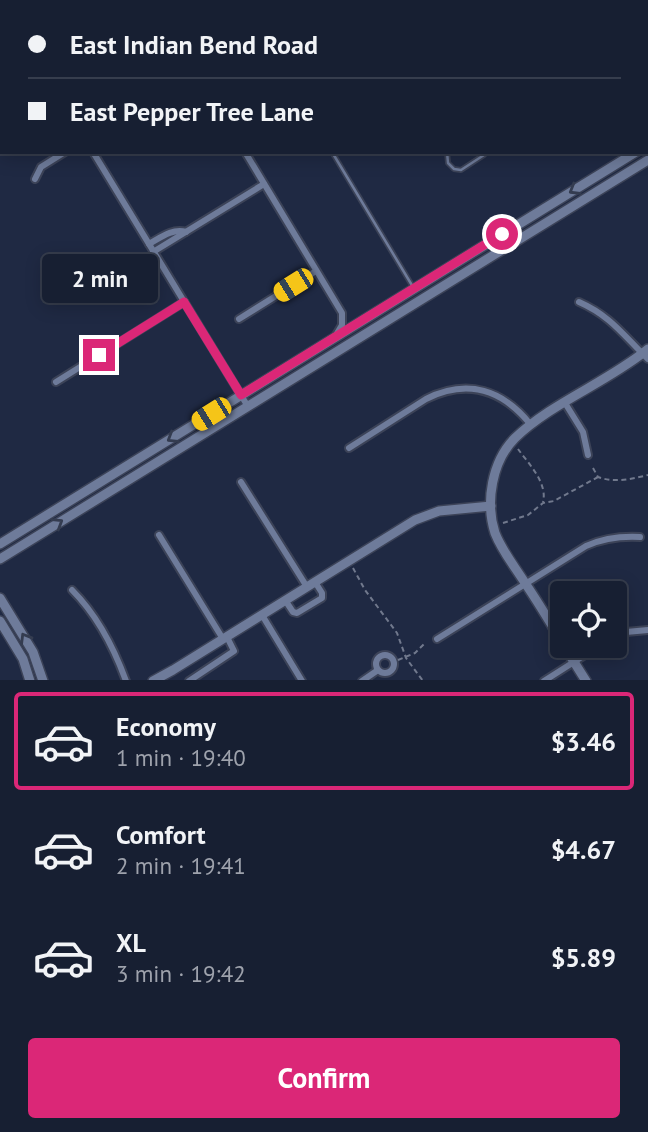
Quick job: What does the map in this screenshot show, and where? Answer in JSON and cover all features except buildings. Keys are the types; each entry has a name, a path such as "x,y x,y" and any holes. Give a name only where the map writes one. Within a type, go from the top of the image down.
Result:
{"main road":[{"path":"0,544 633,154"},
{"path":"0,559 648,160"},
{"path":"550,623 495,533 491,506 493,477 514,439 531,425 646,354"},
{"path":"155,680 425,515 455,508 491,506"},
{"path":"0,550 17,540 22,530"},
{"path":"0,597 33,652 43,680"},
{"path":"0,621 23,659 30,680"},
{"path":"572,658 585,680"}],"street":[{"path":"34,179 41,167 62,154"},
{"path":"94,154 247,405"},
{"path":"246,154 342,313 342,325 335,336"},
{"path":"153,252 264,184"},
{"path":"149,244 169,233 182,230 186,232"},
{"path":"239,319 316,271"},
{"path":"56,382 184,302"},
{"path":"579,302 610,319 646,354"},
{"path":"349,448 426,399 456,389 485,391 498,396 518,410 531,425"},
{"path":"565,403 583,432 588,455"},
{"path":"241,482 311,585 322,593 322,598 297,613 293,612 285,600"},
{"path":"159,535 234,651 190,680"},
{"path":"437,639 572,554 600,540 640,537"},
{"path":"72,590 85,603 102,630 126,680"},
{"path":"262,615 301,680"},
{"path":"627,632 648,630"},
{"path":"546,680 579,658"},
{"path":"363,680 378,670"}],"lane":[{"path":"333,154 414,288"},
{"path":"447,154 448,163 454,170 461,170 484,155"}],"path":[{"path":"501,523 528,516 543,503 545,496 543,487 517,448"},
{"path":"593,468 598,477"},
{"path":"543,503 548,503 598,477 623,480 648,475"},
{"path":"353,567 365,590 397,633 406,657 422,680"},
{"path":"398,660 425,643"}],"route":[{"path":"99,355 184,302 241,395 502,234"}]}
